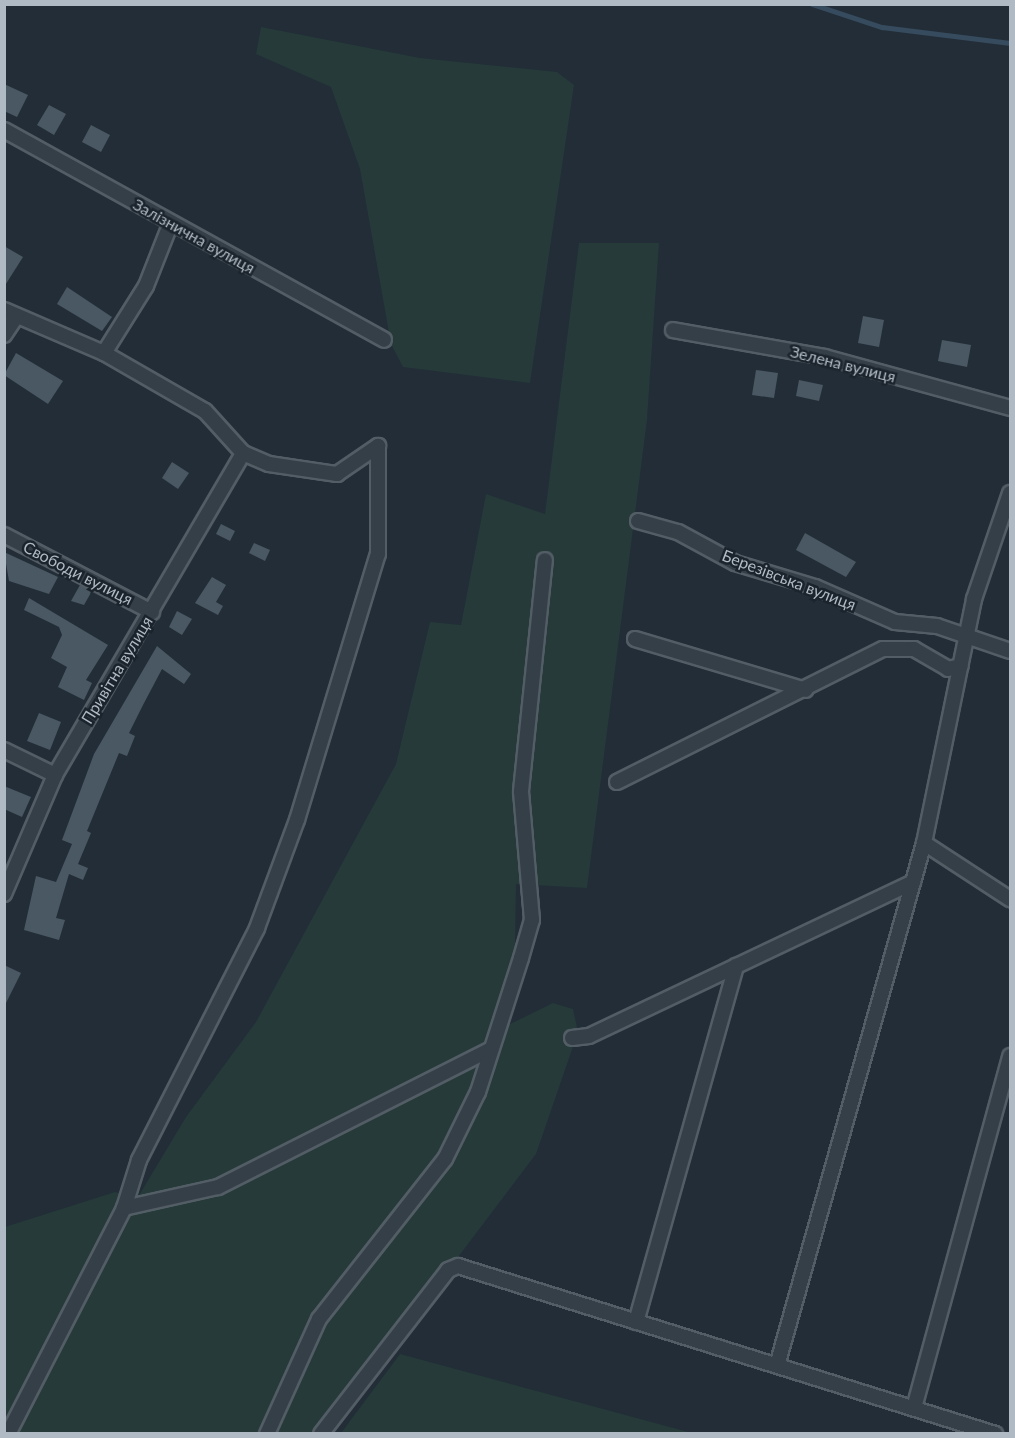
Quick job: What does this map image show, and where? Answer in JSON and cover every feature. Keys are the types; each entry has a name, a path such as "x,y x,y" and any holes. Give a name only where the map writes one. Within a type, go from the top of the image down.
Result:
{"street":[{"name":"Залізнична вулиця","path":"4,130 170,225 384,340"},
{"path":"104,353 146,286 170,225"},
{"path":"4,310 104,353 205,411 243,453 269,464 337,474 378,446 378,554 297,820 257,928 139,1160 124,1208 8,1434"},
{"path":"4,335 17,316"},
{"name":"Зелена вулиця","path":"673,330 825,357 1011,408"},
{"name":"Привітна вулиця","path":"4,894 55,775 243,453"},
{"path":"778,1362 924,843 983,566 1011,494"},
{"name":"Березівська вулиця","path":"638,521 678,531 735,563 815,587 895,622 937,626 1011,651"},
{"name":"Свободи вулиця","path":"4,535 152,612"},
{"path":"267,1434 319,1319 445,1159 478,1092 532,920 521,791 545,560"},
{"path":"635,639 806,690"},
{"path":"617,782 893,647 914,649 948,669 961,666"},
{"path":"4,750 55,775"},
{"path":"924,843 1011,899"},
{"path":"572,1038 589,1036 913,882"},
{"path":"636,1322 736,966"},
{"path":"124,1208 218,1187 491,1049"},
{"path":"914,1408 1011,1056"},
{"path":"321,1434 454,1267 778,1362 995,1434"}],"green space":[{"path":"261,27 420,58 557,72 574,85 530,383 403,367 391,344 360,169 331,87 256,54"},
{"path":"579,243 659,243 647,420 587,888 516,884 515,948 496,1031 553,1003 573,1009 578,1032 536,1154 325,1433 5,1434 5,1227 115,1192 138,1197 186,1117 256,1022 396,764 430,622 461,625 486,494 545,514"},
{"path":"400,1354 692,1433 341,1433"}],"building":[{"path":"4,84 28,95 17,117 4,111"},
{"path":"49,105 66,114 54,135 37,125"},
{"path":"91,125 110,135 101,152 82,142"},
{"path":"4,246 23,257 4,287"},
{"path":"67,287 112,317 102,331 57,304"},
{"path":"863,316 884,320 879,347 858,343"},
{"path":"942,340 971,345 967,367 938,361"},
{"path":"16,353 63,381 48,404 4,375"},
{"path":"756,370 778,373 774,398 752,395"},
{"path":"799,380 823,385 819,401 796,396"},
{"path":"172,462 189,473 178,489 162,478"},
{"path":"221,524 235,531 230,541 216,534"},
{"path":"805,533 856,562 846,577 796,550"},
{"path":"254,543 270,550 265,561 249,553"},
{"path":"4,552 58,577 49,594 9,581"},
{"path":"212,577 226,585 216,602 223,606 218,615 195,603"},
{"path":"80,585 92,591 84,605 71,601"},
{"path":"29,598 108,645 86,680 92,683 84,700 58,687 67,667 51,658 62,635 59,627 24,610"},
{"path":"177,611 192,619 182,635 169,627"},
{"path":"157,646 191,674 184,684 162,669 129,733 135,736 127,756 119,753 87,831 91,833 78,864 88,868 83,880 69,874 56,918 65,920 59,940 24,930 36,876 56,882 72,844 62,840 94,754"},
{"path":"39,713 61,722 50,750 27,741"},
{"path":"4,786 31,797 22,817 4,809"},
{"path":"4,965 21,973 4,1007"}],"waterway":[{"path":"812,4 882,27 1010,43"}]}
